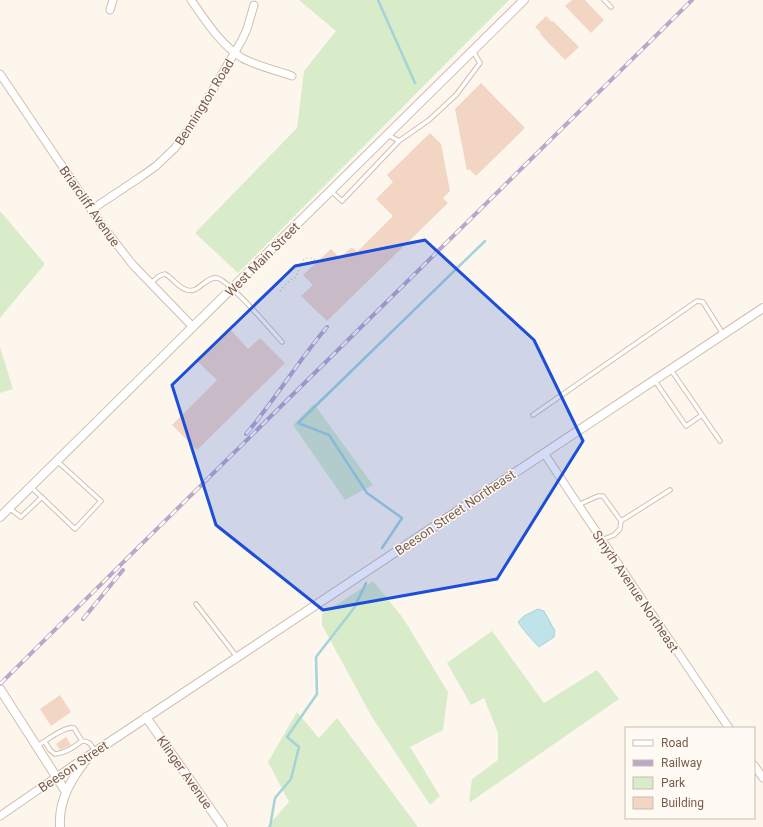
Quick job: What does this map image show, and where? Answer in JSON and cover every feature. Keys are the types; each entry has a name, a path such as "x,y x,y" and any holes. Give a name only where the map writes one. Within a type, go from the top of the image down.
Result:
{"street":[{"path":"110,10 112,0"},
{"path":"191,0 215,34 235,52 253,63 292,76"},
{"name":"West Main Street","path":"0,517 524,0"},
{"name":"Bennington Road","path":"91,210 156,166 175,148 195,120 235,52 247,29 254,5"},
{"name":"Briarcliff Avenue","path":"0,74 3,84 91,210 121,250 193,327"},
{"name":"Beeson Street Northeast","path":"146,717 763,308"},
{"name":"Smyth Avenue Northeast","path":"544,453 728,727"},
{"path":"0,689 66,792"},
{"name":"Beeson Street","path":"0,816 146,717"},
{"name":"Klinger Avenue","path":"146,717 223,827"},
{"path":"60,827 60,808 66,792 75,774 93,753"},
{"path":"755,766 763,778"}],"lane":[{"path":"604,0 611,7"},
{"path":"331,191 342,201 399,141 429,120 456,95 480,63 473,50"},
{"path":"388,135 399,141"},
{"path":"151,283 159,276 165,274 170,276 183,289 189,291 197,289 212,278 216,278 226,283 282,342"},
{"path":"533,415 697,302 703,302 708,308 723,334"},
{"path":"671,369 720,441"},
{"path":"654,380 686,426 702,415"},
{"path":"31,486 75,529 102,501 57,461"},
{"path":"621,521 670,490"},
{"path":"578,505 598,496 603,496 621,521 620,529 602,540"},
{"path":"9,508 21,517 42,497"},
{"path":"196,604 237,657"},
{"path":"37,747 64,730 70,728 74,728 82,741"},
{"path":"45,742 50,750 56,754 61,754 82,741 87,741 90,743 93,753"}],"path":[{"path":"280,291 290,280 296,277 304,258 312,258 317,262"}],"highlighted area":[{"path":"425,240 534,340 583,441 497,579 323,610 216,525 172,385 295,266"}],"green space":[{"path":"299,0 509,0 238,273 195,233 297,128 304,71 336,31"},
{"path":"0,211 45,264 0,318"},
{"path":"0,347 13,389 0,393"},
{"path":"314,404 373,485 345,500 293,425"},
{"path":"373,581 403,618 448,692 443,730 410,747 440,796 430,805 372,717 322,625 322,614"},
{"path":"492,631 544,703 597,670 619,699 469,803 472,779 498,760 498,733 484,698 471,705 447,663"},
{"path":"297,712 319,738 337,718 418,827 267,827 289,802 268,762"}],"water":[{"path":"538,609 544,611 555,631 554,637 539,647 518,622 524,616"}],"building":[{"path":"572,0 585,0 604,20 591,33 565,6"},
{"path":"546,16 579,47 565,60 535,27"},
{"path":"481,83 525,128 476,176 469,169 467,171 455,109"},
{"path":"430,133 441,144 450,191 443,198 448,203 327,321 301,296 313,285 303,275 331,249 340,258 352,247 357,252 393,216 376,199 393,182 387,175"},
{"path":"230,329 248,349 260,338 285,363 197,450 172,425 217,380 197,361"},
{"path":"60,695 71,712 51,726 40,709"},
{"path":"66,737 71,745 60,750 56,744"}],"waterway":[{"path":"378,0 415,83"},
{"path":"382,548 402,518 367,493 329,435 298,423 485,241"},
{"path":"270,827 275,798 291,779 299,747 287,737 317,694 316,657 354,608 366,583"}],"railway":[{"path":"0,684 692,0"},
{"path":"246,434 327,327"},
{"path":"83,619 123,570"}]}
